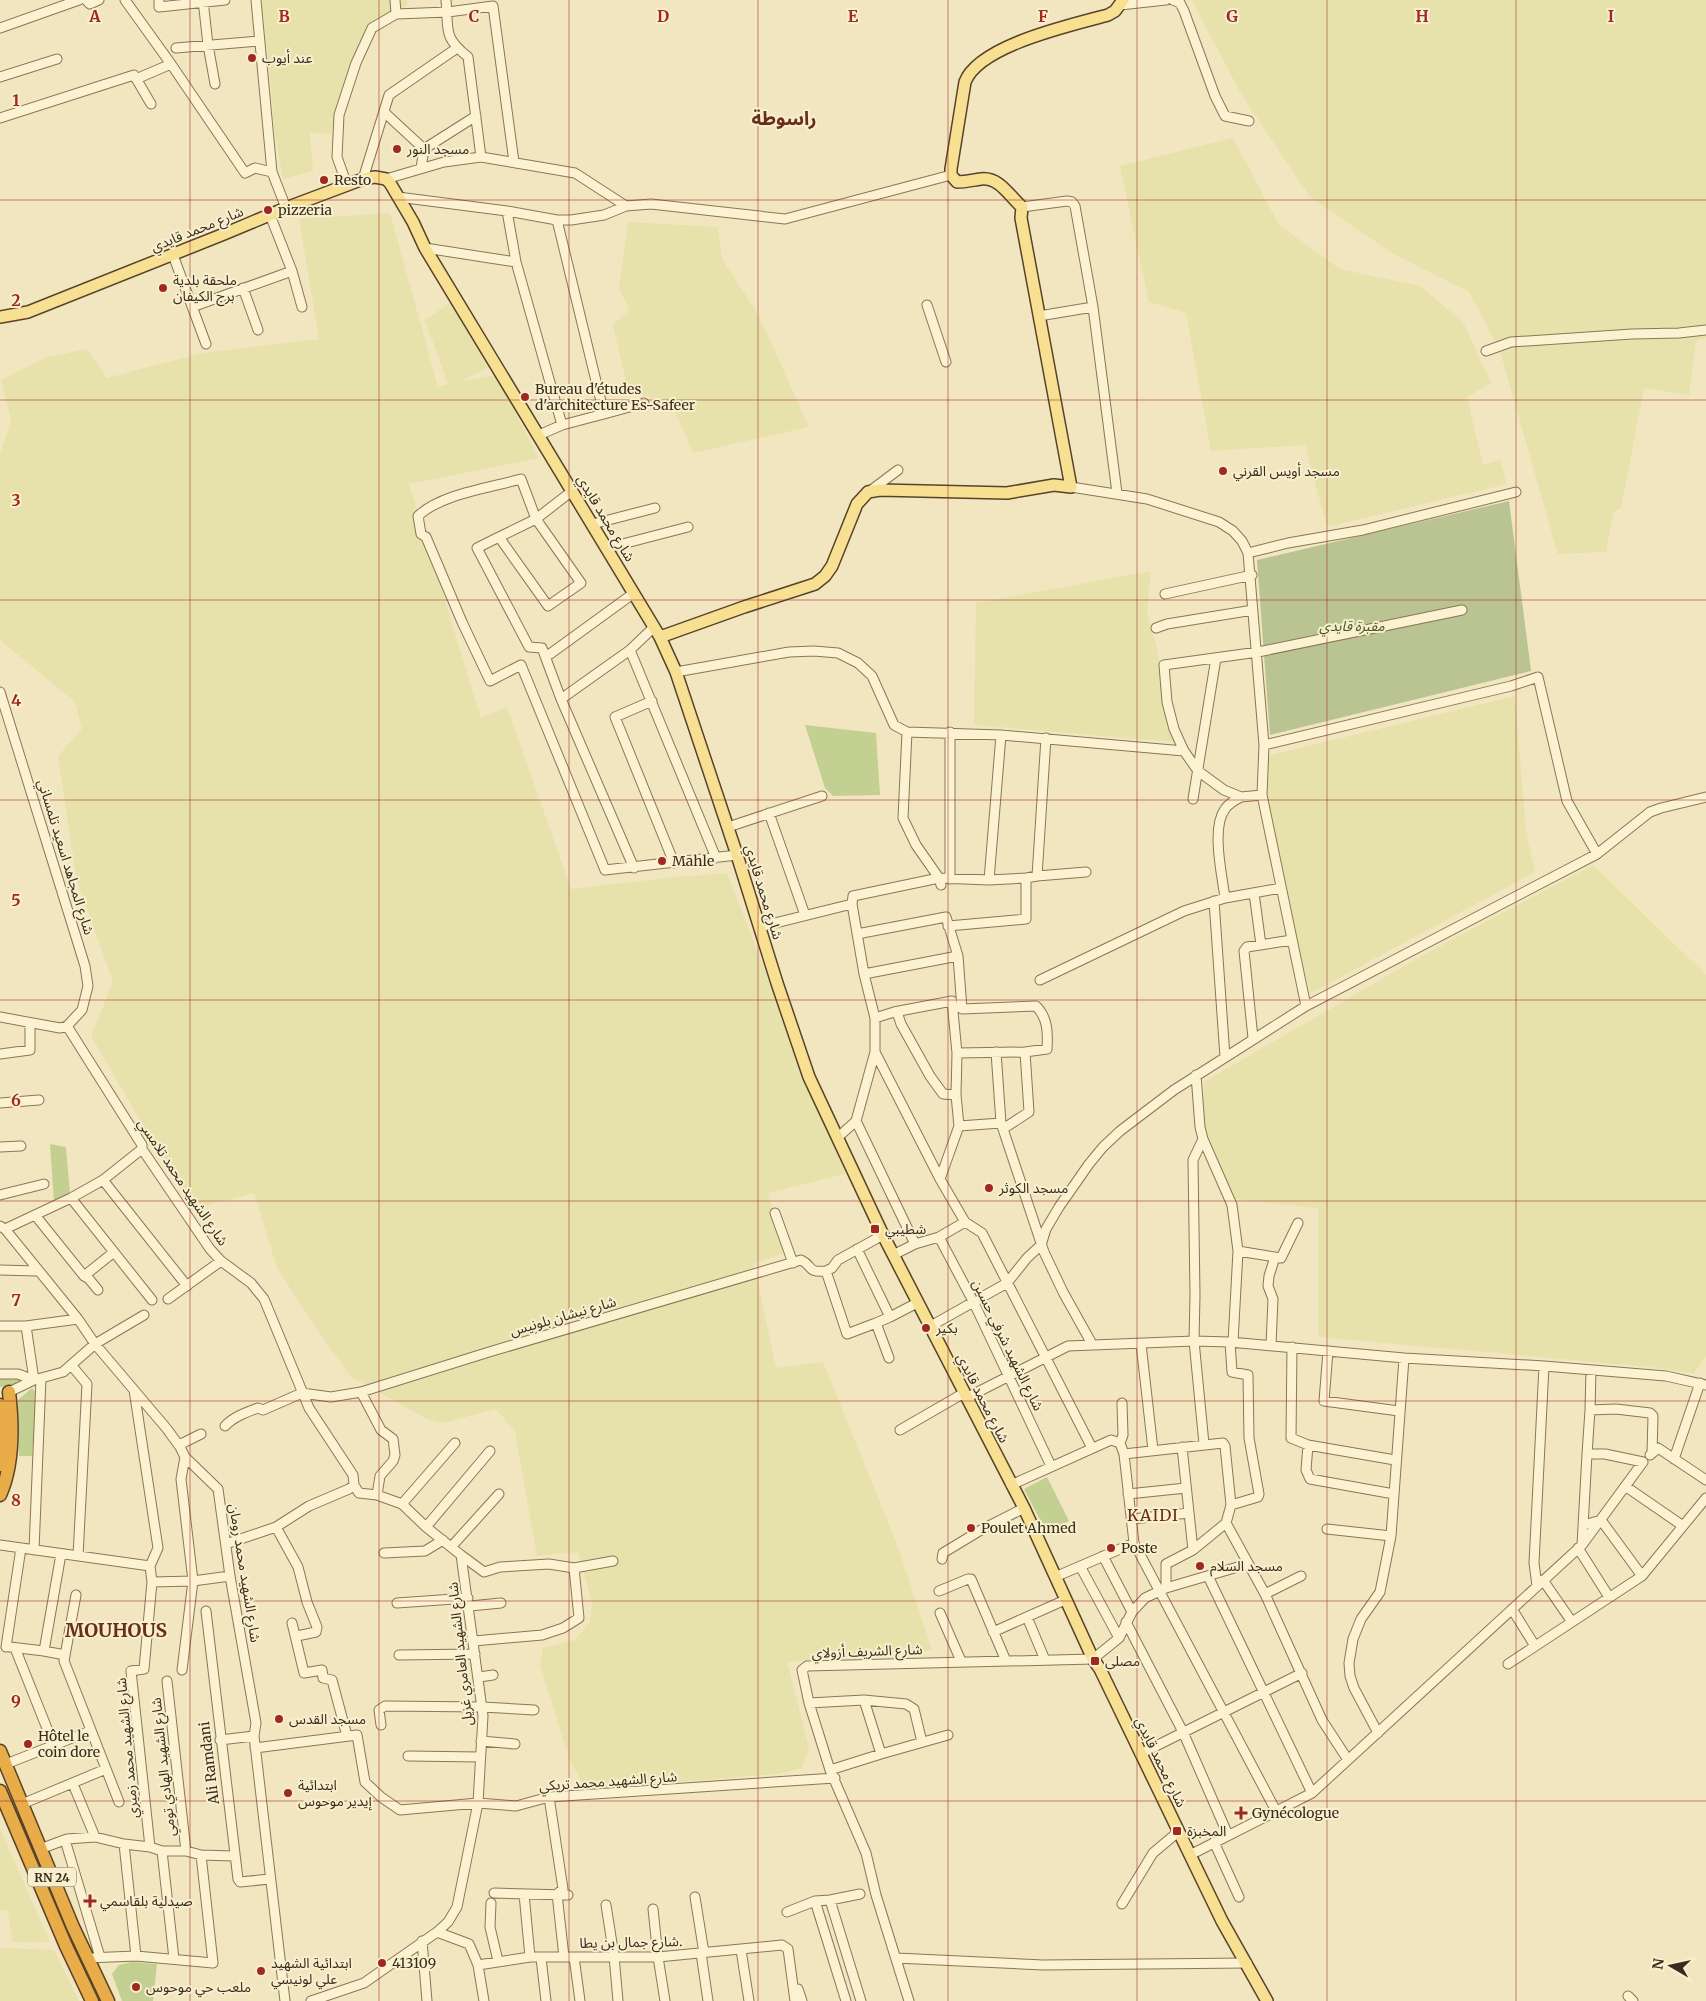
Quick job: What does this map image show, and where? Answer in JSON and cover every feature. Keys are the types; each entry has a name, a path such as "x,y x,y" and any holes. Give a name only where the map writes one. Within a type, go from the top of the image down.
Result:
{"highway":[{"path":"0,1495 6,1482 10,1462 11,1406 5,1392"},
{"path":"0,1405 2,1453 0,1465"},
{"name":"RN 24","path":"0,1751 40,1849 94,1958 108,2001"},
{"name":"RN 24","path":"0,1791 66,1946 92,2001"}],"main road":[{"path":"657,632 815,584 825,576 832,566 857,504 868,492 880,490 1007,493 1054,485 1071,487 1021,218 1022,207 1001,184 995,181 983,179 958,182 951,175 962,91 968,73 976,65 1025,39 1108,15 1122,3"},
{"name":"شارع محمد قايدي","path":"0,316 28,312 363,179 375,177 386,179 398,197 425,248 657,632 676,672 806,1068 837,1138 929,1327 1024,1508 1054,1577 1178,1832 1222,1920 1267,2001"}],"street":[{"path":"0,28 79,0"},
{"path":"86,0 90,4 99,0"},
{"path":"125,0 172,64 245,173 255,168 272,172"},
{"path":"159,0 160,7 225,0"},
{"path":"256,0 272,172 286,208"},
{"path":"395,0 396,14"},
{"path":"446,0 448,12 447,33 457,48 468,57 481,158"},
{"path":"1122,3 1166,0"},
{"path":"1173,0 1180,3 1184,11 1215,96 1225,116 1249,121"},
{"path":"204,1 208,45 215,84"},
{"path":"347,185 337,157 339,115 356,63 372,28 396,14 448,12 493,6 514,162"},
{"path":"176,48 260,41"},
{"path":"363,179 389,96 457,48"},
{"path":"0,77 57,59"},
{"path":"136,79 172,64"},
{"path":"0,118 134,75 151,104"},
{"path":"384,112 424,149"},
{"path":"421,168 424,149 476,116"},
{"path":"386,179 444,162 481,158 575,173 626,206"},
{"path":"398,197 507,211 557,220 572,220 604,215 626,206 651,204 785,218 951,175"},
{"path":"1022,207 1067,200 1074,204 1093,307 1118,493"},
{"path":"507,211 516,262 562,424"},
{"path":"270,215 292,271 302,307"},
{"path":"557,220 604,414"},
{"path":"425,248 516,262"},
{"path":"173,255 206,344"},
{"path":"192,307 292,271"},
{"path":"243,288 258,330"},
{"path":"927,305 946,362"},
{"path":"1040,316 1093,307"},
{"path":"1486,351 1510,342 1706,330"},
{"path":"539,435 562,424 644,404"},
{"path":"868,492 898,470"},
{"path":"499,537 548,606 581,583 536,519 521,479 442,500 424,510 418,516 417,522 421,534 426,537 490,682 521,665 605,870 737,855"},
{"path":"1071,487 1147,499 1219,522 1233,530 1242,541 1248,553 1252,575 1264,745 1262,795 1306,1006"},
{"path":"572,491 536,519 477,548 529,646 542,648 561,699 634,868"},
{"path":"1248,553 1288,543 1363,530 1516,492"},
{"path":"592,524 655,508"},
{"path":"607,548 688,527"},
{"path":"1165,594 1252,575"},
{"path":"545,655 550,654 634,593"},
{"path":"1156,628 1167,624 1253,610"},
{"path":"1262,795 1241,797 1224,790 1198,771 1184,751 1174,729 1168,702 1164,667 1166,664 1258,652 1462,610"},
{"path":"561,699 657,632"},
{"path":"630,650 716,858"},
{"path":"676,672 789,652 814,651 838,654 858,663 872,676 894,725 907,732 1000,734 1184,751"},
{"path":"1194,799 1216,658"},
{"path":"1264,745 1538,678 1567,801 1597,854"},
{"name":"شارع المجاهد اسعيد تلمساني","path":"0,692 85,966 88,986 82,1010 67,1026"},
{"path":"652,701 615,717 674,863"},
{"path":"907,732 903,818 916,845 940,881"},
{"path":"950,732 950,879"},
{"path":"989,880 1000,734"},
{"path":"1037,876 1046,738"},
{"path":"728,827 822,796"},
{"path":"1225,898 1218,830 1220,817 1226,807 1241,797"},
{"path":"929,1327 1007,1283 1027,1258 1042,1245 1046,1229 1089,1164 1103,1147 1120,1131 1196,1075 1306,1006 1597,854 1650,812 1706,797"},
{"path":"769,813 804,915"},
{"path":"837,1138 856,1121 875,1052 875,1018 864,974 852,896 950,879 989,880 1086,872"},
{"path":"948,926 1026,918 1026,878"},
{"path":"1040,980 1164,920 1225,898 1282,888"},
{"path":"1254,893 1262,945"},
{"path":"1214,901 1225,1057"},
{"path":"759,927 852,904"},
{"path":"857,934 946,917 958,956 962,1009"},
{"path":"1253,1038 1244,951 1247,946 1292,940"},
{"path":"864,974 958,956"},
{"path":"875,1018 894,1012 952,1001 962,1009 1036,1006 1042,1012 1048,1029 1048,1048 1025,1052 957,1054"},
{"path":"940,1179 959,1126 956,1095 957,1054 952,1001"},
{"path":"894,1012 898,1016 930,1076 943,1094 956,1095"},
{"path":"0,1017 60,1028 67,1026"},
{"path":"0,1054 30,1050 30,1023"},
{"name":"شارع الشهيد محمد تلامسي","path":"67,1026 142,1145 142,1149 210,1248 221,1261 251,1283 264,1298 309,1408 353,1475 354,1485"},
{"path":"875,1052 940,1179 965,1222 982,1233 1092,1448"},
{"path":"996,1052 1002,1126 1042,1245 1063,1292 1092,1344"},
{"path":"959,1126 1002,1126 1029,1112 1025,1052"},
{"path":"1196,1075 1200,1127 1203,1139 1232,1205 1238,1251 1232,1372 1248,1375 1249,1438 1259,1494 1258,1497 1230,1506"},
{"path":"0,1103 39,1100"},
{"path":"856,1121 915,1244"},
{"path":"1203,1139 1192,1160 1195,1295 1194,1342 1204,1444"},
{"path":"0,1147 21,1146"},
{"path":"2,1228 71,1198 103,1180 142,1149"},
{"path":"103,1180 186,1286"},
{"path":"0,1195 44,1184"},
{"path":"71,1198 152,1300"},
{"path":"775,1213 793,1262 805,1261 810,1269 816,1272 832,1268 838,1260 883,1235"},
{"path":"35,1215 84,1276 89,1278 98,1290"},
{"path":"893,1255 915,1244 939,1237 965,1222"},
{"path":"1238,1251 1280,1258 1298,1223"},
{"name":"شارع الشهيد محمد رومان","path":"2,1228 78,1319 95,1344 148,1405 179,1445 185,1457 218,1489 230,1576 256,1723 255,1748 285,2001"},
{"name":"شارع الشهيد شرفي حسين","path":"939,1237 974,1303 1051,1466"},
{"path":"857,1249 890,1316"},
{"path":"84,1276 114,1252"},
{"path":"1271,1345 1273,1299 1268,1286 1275,1257"},
{"path":"168,1299 221,1261"},
{"name":"شارع نيشان بلونيس","path":"302,1393 331,1397 361,1392 540,1336 793,1262"},
{"path":"0,1270 37,1271"},
{"path":"826,1271 848,1334 917,1303"},
{"path":"5,1392 37,1379 63,1372 95,1344 144,1315"},
{"path":"0,1326 26,1326 78,1319"},
{"path":"876,1323 889,1358"},
{"path":"26,1326 37,1379 34,1550"},
{"path":"900,1430 965,1395 1068,1346 1232,1342 1404,1358 1544,1366 1666,1376 1703,1384 1674,1459"},
{"path":"1141,1344 1152,1450"},
{"path":"1292,1347 1290,1436 1294,1440 1308,1445 1395,1460"},
{"path":"1328,1351 1324,1401 1399,1411"},
{"path":"1378,1733 1354,1688 1350,1676 1349,1663 1352,1639 1361,1619 1380,1592 1391,1536 1395,1460 1404,1358"},
{"path":"72,1366 87,1384 78,1556"},
{"path":"1544,1366 1534,1563 1540,1583 1572,1622"},
{"path":"1591,1370 1584,1525 1580,1546 1609,1597"},
{"path":"0,1374 18,1374 37,1379"},
{"name":"شارع الشهيد محمد زميري","path":"134,1390 158,1548 150,1566 152,1582 144,1669 131,1671 150,1847"},
{"path":"361,1392 380,1430 393,1439 395,1455 393,1461 380,1476 377,1495"},
{"path":"225,1426 229,1421 252,1410 258,1408 264,1410 302,1393"},
{"path":"1122,1403 1123,1435 1120,1443 1124,1454 1134,1543 1163,1589 1223,1712 1276,1811"},
{"path":"1590,1410 1616,1409 1650,1413 1653,1416 1652,1453"},
{"path":"179,1445 200,1434"},
{"path":"1011,1485 1111,1440 1120,1443"},
{"path":"1124,1454 1219,1442 1225,1446 1230,1506 1226,1523 1193,1550 1166,1564 1163,1589"},
{"path":"402,1504 454,1443"},
{"path":"1308,1445 1306,1470 1310,1479 1394,1494"},
{"path":"1182,1447 1193,1550"},
{"path":"1190,1855 1312,1793 1580,1546 1643,1462 1658,1448 1706,1480"},
{"path":"426,1527 490,1451"},
{"path":"1587,1454 1605,1454 1643,1462"},
{"path":"182,1670 193,1580 181,1479 185,1457"},
{"path":"226,1544 276,1527 309,1506 349,1489 354,1485 359,1494 377,1495 402,1504 426,1527 484,1572 500,1567 549,1564 574,1568 612,1561"},
{"path":"1626,1486 1683,1526"},
{"path":"1128,1494 1186,1488"},
{"path":"452,1546 499,1494"},
{"path":"1508,1664 1642,1576 1705,1501"},
{"path":"942,1559 943,1553 981,1530 1024,1508"},
{"path":"1132,1519 1189,1513"},
{"path":"1584,1525 1601,1520"},
{"path":"1601,1520 1642,1576"},
{"path":"1226,1523 1265,1594 1322,1720 1348,1760"},
{"path":"276,1527 298,1567 307,1602 317,1627 316,1632 297,1636"},
{"path":"1327,1529 1391,1536"},
{"path":"384,1553 425,1551 443,1540"},
{"path":"1054,1577 1134,1543"},
{"path":"0,1545 150,1566"},
{"path":"21,1548 7,1647 54,1746"},
{"path":"44,1651 61,1554"},
{"name":"شارع الشهيد العامري غزيل","path":"311,2001 364,1984 437,1932 448,1922 457,1907 478,1803 483,1716 462,1555"},
{"path":"1103,1556 1132,1612"},
{"path":"1093,1659 1119,1638 1132,1612 1145,1598 1163,1589 1248,1564"},
{"path":"1080,1566 1119,1638"},
{"path":"474,1641 542,1635 563,1628 578,1618 574,1568"},
{"path":"152,1582 230,1576"},
{"path":"1208,1576 1312,1793"},
{"path":"1265,1594 1301,1576"},
{"path":"939,1591 968,1579 971,1580 1006,1661"},
{"path":"76,1595 64,1661 119,1802"},
{"path":"993,1632 1065,1600"},
{"path":"397,1603 501,1602"},
{"path":"1512,1609 1535,1646"},
{"name":"Ali Ramdani","path":"206,1611 234,1856 239,1881 270,1879"},
{"path":"940,1613 961,1661"},
{"path":"1027,1617 1045,1660"},
{"path":"1126,1622 1183,1732 1228,1835"},
{"path":"255,1748 347,1736 332,1680 323,1678 322,1670 304,1673 297,1636 292,1623"},
{"path":"7,1647 65,1654"},
{"path":"399,1655 475,1654"},
{"name":"شارع الشريف أزولاي","path":"910,2001 876,1895 866,1853 832,1774 809,1703 802,1670 807,1666 1093,1659"},
{"path":"1140,1754 1302,1673"},
{"path":"478,1677 493,1675"},
{"name":"شارع الشهيد الهادي تومي","path":"167,1681 186,1851"},
{"path":"864,1700 881,1754"},
{"path":"809,1703 864,1700 906,1704 914,1709 922,1742"},
{"path":"381,1725 379,1710 385,1706 482,1707 534,1710"},
{"path":"6,1764 90,1731"},
{"name":"شارع الشهيد محمد تريكي","path":"347,1736 358,1735 366,1782 381,1797 400,1810 478,1803 516,1806 549,1798 832,1774 881,1754 948,1735"},
{"path":"220,1740 254,1736"},
{"path":"481,1741 515,1744"},
{"path":"408,1756 480,1757"},
{"path":"22,1804 106,1769"},
{"path":"73,1784 95,1837"},
{"path":"549,1798 563,1889 557,1894"},
{"path":"1122,1904 1153,1853 1178,1832"},
{"path":"40,1849 64,1840 95,1837 162,1851 186,1851 201,1855 234,1856"},
{"path":"64,1840 94,1958 136,1956 213,1963 201,1855"},
{"path":"1214,1842 1239,1898"},
{"path":"124,1844 136,1956"},
{"path":"162,1851 174,1959"},
{"path":"494,1893 568,1895"},
{"path":"524,1894 530,1957"},
{"path":"557,1894 564,1956"},
{"path":"787,1912 815,1901 860,1894"},
{"path":"695,1897 708,2001"},
{"path":"830,1900 861,2001"},
{"path":"815,1901 846,2001"},
{"path":"491,1903 490,1927 498,1961"},
{"path":"606,1905 614,1956 618,2001"},
{"path":"653,1909 665,2001"},
{"path":"437,1932 469,1944 478,1965 484,2001"},
{"path":"422,1941 427,2001"},
{"name":"شارع جمال بن يطا.","path":"478,1965 530,1957 614,1956 658,1958 782,1945 788,1949 795,2001"},
{"path":"741,1950 749,2001"},
{"path":"574,1957 580,2001"},
{"path":"541,1958 546,2001"},
{"path":"896,1958 1043,1965 1247,1963"},
{"path":"798,1989 802,2001"},
{"path":"340,1992 347,2001"}],"shaded area":[{"path":"262,0 407,0 407,5 366,26 331,134 310,133 313,171 283,179 275,134"},
{"path":"1192,0 1706,0 1706,338 1696,340 1689,395 1644,388 1621,508 1613,513 1606,552 1558,554 1500,351 1469,292 1392,253 1310,197 1241,94"},
{"path":"1233,138 1279,225 1340,269 1420,286 1463,322 1491,383 1467,397 1483,465 1500,460 1507,484 1327,527 1305,445 1211,451 1186,313 1149,302 1120,166"},
{"path":"390,213 438,387 448,384 425,320 450,303 488,367 460,382 496,375 539,458 409,484 481,718 507,707 571,889 727,873 845,1174 768,1193 784,1253 754,1264 776,1368 823,1362 897,1544 932,1650 787,1662 809,1748 802,1768 778,1774 596,1788 582,1782 570,1761 540,1665 543,1648 575,1640 590,1622 592,1603 578,1552 537,1556 515,1432 496,1409 443,1423 427,1419 351,1377 322,1337 277,1268 254,1193 192,1209 91,1036 113,982 76,877 58,756 82,729 75,702 0,640 0,456 11,419 1,380 47,357 87,349 107,378 202,353 319,339 299,219"},
{"path":"628,222 718,227 722,259 758,314 809,427 693,453 672,404 628,390 613,325 629,310 619,288"},
{"path":"1151,571 1147,611 1158,652 1175,742 974,725 976,603"},
{"path":"1515,696 1526,831 1535,872 1311,993 1298,949 1266,809 1267,756"},
{"path":"1593,865 1706,975 1706,1356 1694,1373 1649,1367 1318,1337 1318,1208 1235,1199 1203,1123 1204,1082 1425,954"},
{"path":"0,1829 50,1942 12,1942 8,1911 0,1910"},
{"path":"0,1949 54,1950 79,2001 0,2001"}],"green space":[{"name":"مقبرة قايدي","path":"1509,501 1531,671 1270,735 1257,560"},
{"path":"805,725 876,733 880,795 833,796 825,788"},
{"path":"50,1144 66,1147 70,1193 54,1202"},
{"path":"0,1377 13,1377 21,1381 16,1386 0,1387"},
{"path":"32,1388 37,1394 32,1456 19,1456 18,1400"},
{"path":"1047,1477 1069,1521 1047,1533 1024,1489"},
{"name":"ملعب حي موحوس","path":"132,1962 157,1964 153,2001 122,2001 112,1974 119,1965"}],"place":[{"name":"عند أيوب","path":"252,58"},
{"name":"مسجد النور","path":"397,149"},
{"name":"Resto","path":"324,180"},
{"name":"pizzeria","path":"268,210"},
{"name":"ملحقة بلدية برج الكيفان","path":"163,288"},
{"name":"Bureau d'études d'architecture Es-Safeer","path":"525,397"},
{"name":"مسجد أويس القرني","path":"1223,471"},
{"name":"Mahle","path":"662,861"},
{"name":"مسجد الكوثر","path":"989,1188"},
{"name":"شطيبي","path":"875,1229"},
{"name":"بكير","path":"926,1328"},
{"name":"Poulet Ahmed","path":"971,1528"},
{"name":"Poste","path":"1111,1548"},
{"name":"مسجد السلام","path":"1200,1566"},
{"name":"مصلى","path":"1095,1661"},
{"name":"مسجد القدس","path":"279,1719"},
{"name":"Hôtel le coin dore","path":"28,1744"},
{"name":"ابتدائية إيدير موحوس","path":"288,1793"},
{"name":"Gynécologue","path":"1241,1813"},
{"name":"المخبزة","path":"1177,1831"},
{"name":"صيدلية بلقاسمي","path":"90,1901"},
{"name":"413109","path":"382,1963"},
{"name":"ابتدائية الشهيد علي لونيسي","path":"261,1971"},
{"name":"ملعب حي موحوس","path":"136,1987"}],"district":[{"name":"راسوطة","path":"784,118"},
{"name":"KAIDI","path":"1153,1515"},
{"name":"MOUHOUS","path":"116,1630"}]}
